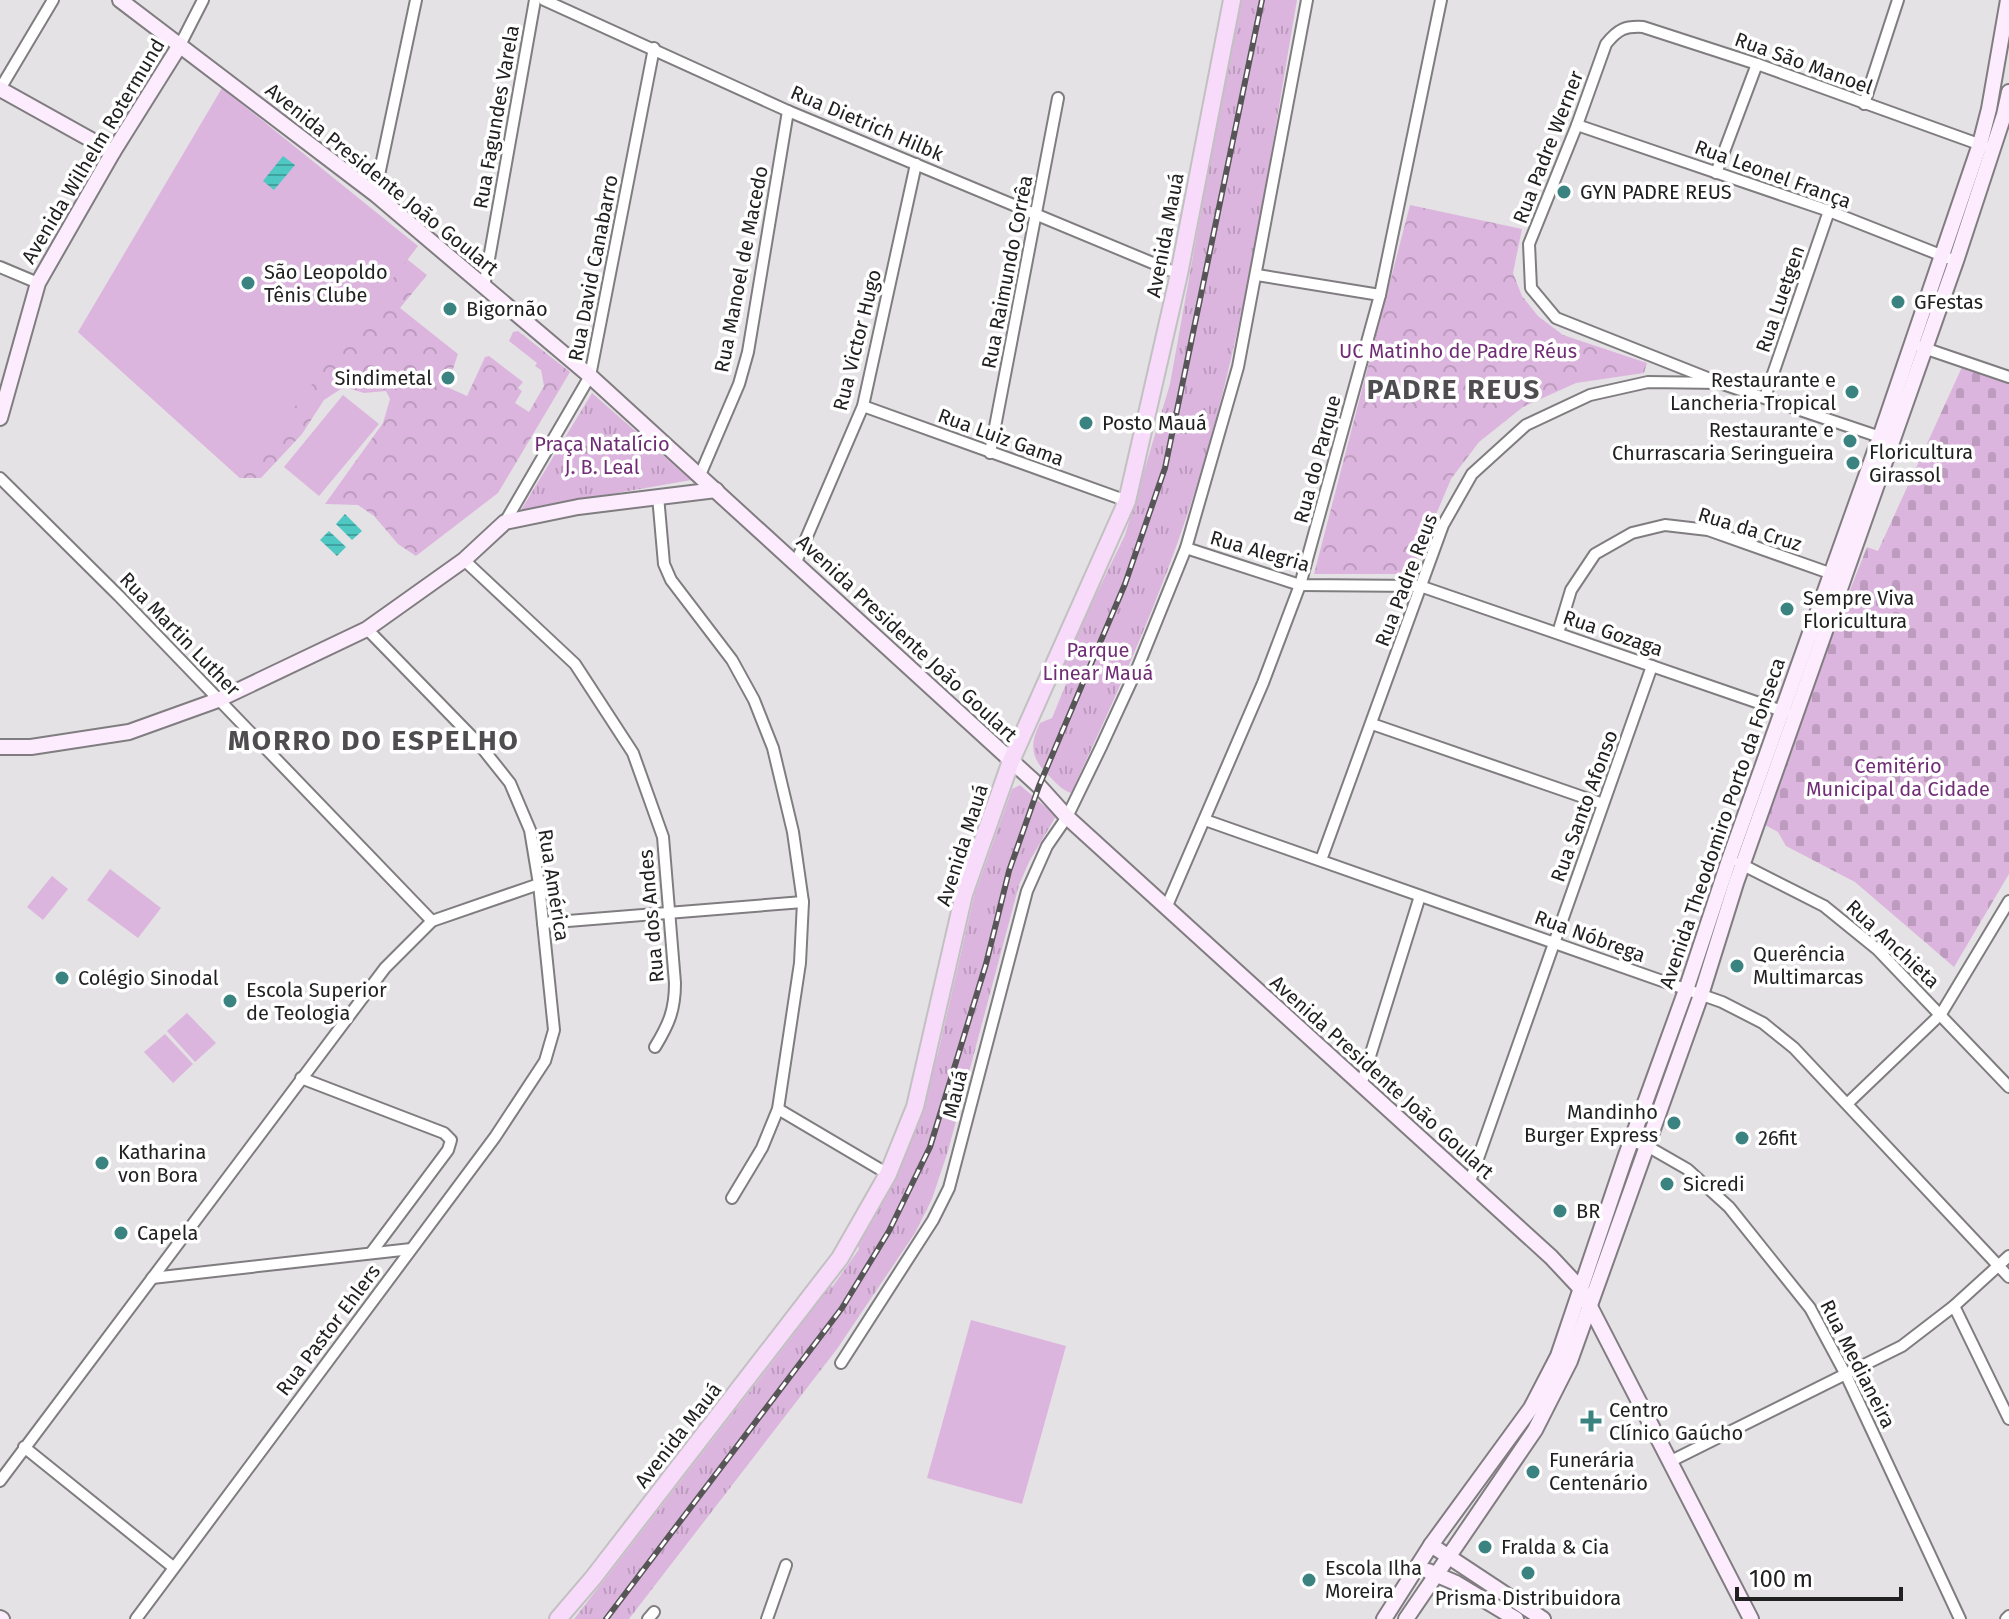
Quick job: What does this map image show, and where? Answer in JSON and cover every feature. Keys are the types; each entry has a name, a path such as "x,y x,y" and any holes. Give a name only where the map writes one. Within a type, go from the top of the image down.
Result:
{"main road":[{"name":"Avenida Mauá","path":"558,1619 840,1258 888,1174 915,1107 964,894 1011,761 1127,501 1179,274 1232,0"}],"street":[{"path":"53,0 0,89 113,152"},
{"name":"Avenida Presidente João Goulart","path":"120,0 375,194 590,376 1039,786 1067,817 1166,908 1551,1257 1581,1289 1751,1619"},
{"name":"Avenida Wilhelm Rotermund","path":"0,418 38,283 113,152 180,45 203,0"},
{"path":"375,194 416,0"},
{"name":"Rua Fagundes Varela","path":"484,287 535,0"},
{"name":"Rua Dietrich Hilbk","path":"544,0 788,111 1179,274"},
{"path":"1067,817 1137,669 1186,548 1234,382 1257,275 1307,0"},
{"name":"Rua do Parque","path":"1166,908 1300,585 1380,295 1441,0"},
{"path":"1864,104 1898,0"},
{"name":"Avenida Theodomiro Porto da Fonseca","path":"1384,1619 1431,1545 1488,1470 1564,1359 1590,1307 1680,1053 1693,992 1736,862 1986,147 1989,109 2007,22 2008,0"},
{"name":"Rua São Manoel","path":"1606,44 1625,26 1643,27 1757,64 1986,147"},
{"name":"Rua Padre Werner","path":"1606,44 1529,244 1531,288 1556,318 1720,383"},
{"name":"Rua David Canabarro","path":"505,522 590,376 654,48"},
{"path":"1716,173 1757,64"},
{"name":"Avenida Theodomiro Porto da Fonseca","path":"1986,147 2007,115 2009,92"},
{"name":"Rua Raimundo Corrêa","path":"990,453 1058,98"},
{"path":"1989,109 2007,115"},
{"name":"Rua Manoel de Macedo","path":"700,475 739,384 748,352 788,111"},
{"name":"Rua Leonel França","path":"1577,125 1829,211 1949,259"},
{"name":"Rua Victor Hugo","path":"796,562 863,406 916,164"},
{"name":"Rua Luetgen","path":"1765,397 1829,211"},
{"path":"0,267 38,283"},
{"path":"1257,275 1380,295"},
{"path":"1918,346 2009,377"},
{"name":"Rua Padre Reus","path":"1321,860 1443,525 1472,474 1526,425 1590,395 1648,382 1720,383 1886,439"},
{"name":"Rua Luiz Gama","path":"863,406 1127,501"},
{"name":"Rua Martin Luther","path":"0,478 119,596 432,921"},
{"path":"0,747 31,747 129,732 218,700 367,629 464,560 505,522 578,507 716,490"},
{"path":"658,496 664,564 671,580 732,660 754,700 773,748 793,832 803,902 800,963 778,1109 762,1148 732,1198"},
{"name":"Rua da Cruz","path":"1558,633 1571,590 1595,554 1632,533 1665,525 1708,530 1837,575"},
{"name":"Rua Alegria","path":"1186,548 1300,585 1420,586"},
{"name":"Rua dos Andes","path":"464,560 575,664 633,753 663,837 675,1006 671,1021 655,1047"},
{"name":"Rua Gozaga","path":"1420,586 1788,714"},
{"name":"Rua América","path":"367,629 479,744 510,783 530,830 539,884 554,1030 545,1061"},
{"name":"Rua Santo Afonso","path":"1469,1184 1652,666"},
{"path":"1372,724 1603,804"},
{"name":"Mauá","path":"841,1363 933,1220 949,1188 1027,891 1047,846 1067,817"},
{"name":"Rua Nóbrega","path":"1205,820 1693,992 1763,1023 1794,1048 1848,1103 2009,1277"},
{"name":"Rua Anchieta","path":"1736,862 1824,906 1877,949 2008,1085"},
{"path":"0,1481 385,968 432,921 539,884"},
{"path":"1361,1085 1420,896"},
{"path":"1848,1103 1941,1014 2009,901"},
{"path":"543,923 803,902"},
{"name":"Avenida Theodomiro Porto da Fonseca","path":"1406,1619 1548,1409 1581,1289 1614,1189 1665,1049 1693,992"},
{"path":"1665,1049 1680,1053"},
{"name":"Rua Pastor Ehlers","path":"136,1619 495,1137 545,1061"},
{"path":"301,1078 444,1133 451,1140 448,1150 371,1253"},
{"path":"1645,1102 1661,1106"},
{"path":"778,1109 888,1174"},
{"name":"Rua Medianeira","path":"1631,1141 1647,1146 1687,1169 1729,1207 1810,1308 1846,1375 1960,1619"},
{"path":"1614,1189 1630,1194"},
{"path":"152,1278 411,1249"},
{"path":"1594,1249 1609,1254"},
{"path":"1669,1462 1902,1346 1954,1306 2009,1256"},
{"path":"1954,1306 2009,1419"},
{"path":"1512,1435 1526,1444"},
{"path":"24,1447 173,1567"},
{"path":"1488,1470 1503,1479"},
{"path":"1431,1545 1543,1619"},
{"path":"767,1619 786,1565"},
{"path":"1417,1566 1516,1619"}],"green space":[{"name":"Parque Linear Mauá","path":"1239,0 1297,0 1245,294 1218,411 1189,510 1125,674 1071,793 1057,784 1038,763 1034,738 1040,723 1052,718 1068,679 1061,667 1125,535 1170,384"},
{"name":"São Leopoldo Tênis Clube","path":"222,88 418,246 240,478 78,332"},
{"name":"UC Matinho de Padre Réus","path":"1410,205 1522,229 1513,273 1522,296 1538,316 1563,335 1647,363 1644,373 1576,383 1523,407 1479,442 1451,479 1411,574 1314,574"},
{"path":"388,244 427,275 400,308 458,354 447,387 467,396 485,357 489,356 523,382 518,388 522,391 515,403 529,412 544,386 541,370 535,366 537,363 509,341 513,332 518,331 570,372 498,493 416,556 398,544 374,516 358,505 325,504 383,423 390,399 386,391 364,393 344,387 324,400 302,434 261,478 240,478 78,332 255,458 307,390"},
{"name":"Cemitério Municipal da Cidade","path":"1962,367 2009,384 2009,874 1954,967 1855,882 1786,846 1778,832 1765,825 1802,712 1867,547 1878,551"},
{"name":"Praça Natalício J. B. Leal","path":"592,393 691,480 521,510"},
{"path":"343,395 379,424 319,496 284,467"},
{"path":"1020,785 1056,816 1019,885 948,1151 932,1199 915,1233 837,1349 629,1619 574,1619 859,1249 857,1241 915,1127 938,1053 974,896 1012,789"},
{"path":"110,869 161,908 138,938 87,900"},
{"path":"52,876 68,889 43,920 27,907"},
{"path":"187,1013 216,1043 195,1062 167,1031"},
{"path":"165,1034 193,1064 173,1083 144,1052"},
{"path":"971,1320 1066,1346 1022,1504 927,1478"}],"water":[{"path":"283,156 295,165 274,190 263,181"},
{"path":"345,514 362,531 352,540 336,524"},
{"path":"329,531 346,547 337,556 320,540"}],"railway":[{"path":"606,1619 842,1308 889,1231 930,1147 986,964 1009,871 1039,786 1125,584 1165,468 1262,0"}],"place":[{"name":"GYN PADRE REUS","path":"1564,192"},
{"name":"São Leopoldo Tênis Clube","path":"248,283"},
{"name":"GFestas","path":"1898,302"},
{"name":"Bigornão","path":"450,309"},
{"name":"Sindimetal","path":"448,378"},
{"name":"Restaurante e Lancheria Tropical","path":"1852,392"},
{"name":"Posto Mauá","path":"1086,423"},
{"name":"Restaurante e Churrascaria Seringueira","path":"1850,441"},
{"name":"Floricultura Girassol","path":"1853,463"},
{"name":"Sempre Viva Floricultura","path":"1787,609"},
{"name":"Querência Multimarcas","path":"1737,966"},
{"name":"Colégio Sinodal","path":"62,978"},
{"name":"Escola Superior de Teologia","path":"230,1001"},
{"name":"Mandinho Burger Express","path":"1674,1123"},
{"name":"26fit","path":"1742,1138"},
{"name":"Katharina von Bora","path":"102,1163"},
{"name":"Sicredi","path":"1667,1184"},
{"name":"BR","path":"1560,1211"},
{"name":"Capela","path":"121,1233"},
{"name":"Centro Clínico Gaúcho","path":"1591,1421"},
{"name":"Funerária Centenário","path":"1533,1472"},
{"name":"Fralda & Cia","path":"1485,1547"},
{"name":"Prisma Distribuidora","path":"1528,1573"},
{"name":"Escola Ilha Moreira","path":"1309,1580"}],"district":[{"name":"PADRE REUS","path":"1454,389"},
{"name":"MORRO DO ESPELHO","path":"374,740"}]}
